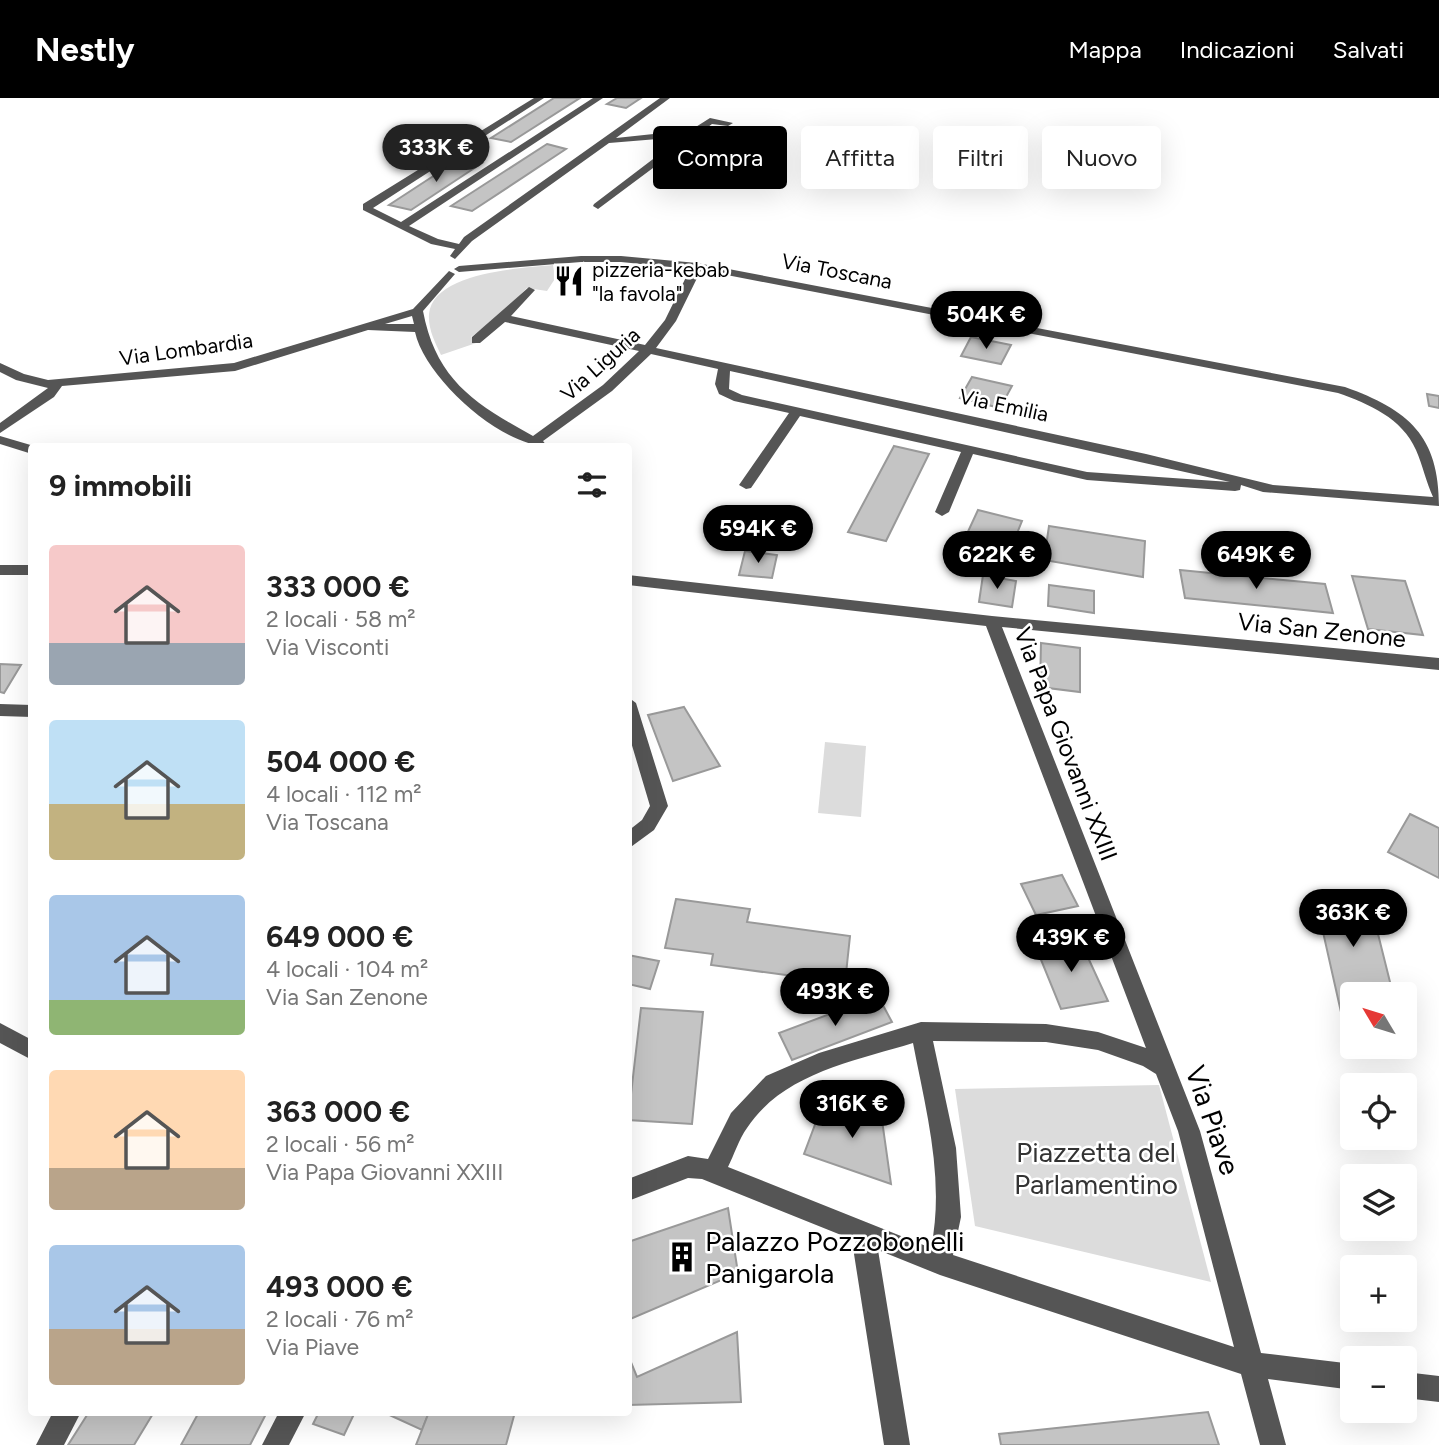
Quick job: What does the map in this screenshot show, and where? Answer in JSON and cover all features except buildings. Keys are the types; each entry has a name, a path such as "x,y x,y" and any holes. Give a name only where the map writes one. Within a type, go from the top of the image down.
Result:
{"street":[{"path":"460,247 435,242 367,206 540,98"},
{"path":"401,226 599,98"},
{"path":"535,443 486,412 442,377 432,365 418,328 417,311 453,270 460,247 666,98"},
{"path":"703,126 710,121 728,123"},
{"path":"628,127 642,138 653,152"},
{"path":"607,142 653,137"},
{"path":"598,206 653,163"},
{"name":"Via Toscana","path":"453,270 581,259 621,259 697,266 1057,333 1341,390 1389,410 1410,429 1421,445 1439,496"},
{"name":"Via Liguria","path":"538,443 597,398 650,349 676,311 697,266"},
{"path":"476,340 503,318 528,290"},
{"name":"Via Lombardia","path":"0,367 32,381 58,383 235,367 417,311"},
{"name":"Via Emilia","path":"503,318 1274,489"},
{"path":"357,328 418,328"},
{"name":"Via Emilia","path":"726,366 720,384 728,395 1087,476 1439,502"},
{"path":"0,429 50,394 58,383"},
{"path":"746,485 796,412"},
{"path":"0,440 28,449"},
{"path":"942,512 968,450"},
{"path":"0,570 28,570"},
{"name":"Via Papa Giovanni XXIII","path":"632,580 992,621 1167,1069"},
{"name":"Via San Zenone","path":"992,621 1439,664"},
{"path":"0,710 28,712"},
{"path":"632,716 659,806 649,825 632,839"},
{"path":"920,1031 945,1148 949,1217 940,1263"},
{"name":"Via Piave","path":"714,1172 739,1120 774,1083 819,1063 920,1031 1046,1034 1098,1041 1150,1059 1167,1069 1189,1131 1273,1445"},
{"path":"0,1032 28,1050"},
{"path":"632,1188 688,1167 714,1172 940,1263 1249,1363 1340,1375"},
{"path":"869,1236 866,1254 897,1445"},
{"path":"1417,1386 1439,1389"},
{"path":"50,1445 66,1416"},
{"path":"275,1445 291,1416"}],"green space":[{"path":"553,265 554,271 560,271 547,291 527,288 499,316 471,337 479,342 441,355 431,330 429,314 434,300 446,289 481,275"},
{"path":"825,742 866,746 861,817 818,813"},
{"name":"Piazzetta del Parlamentino","path":"1159,1085 1211,1282 975,1226 955,1089"}],"place":[{"name":"pizzeria-kebab \"la favola\"","path":"569,281"},
{"name":"Palazzo Pozzobonelli Panigarola","path":"682,1257"}]}
